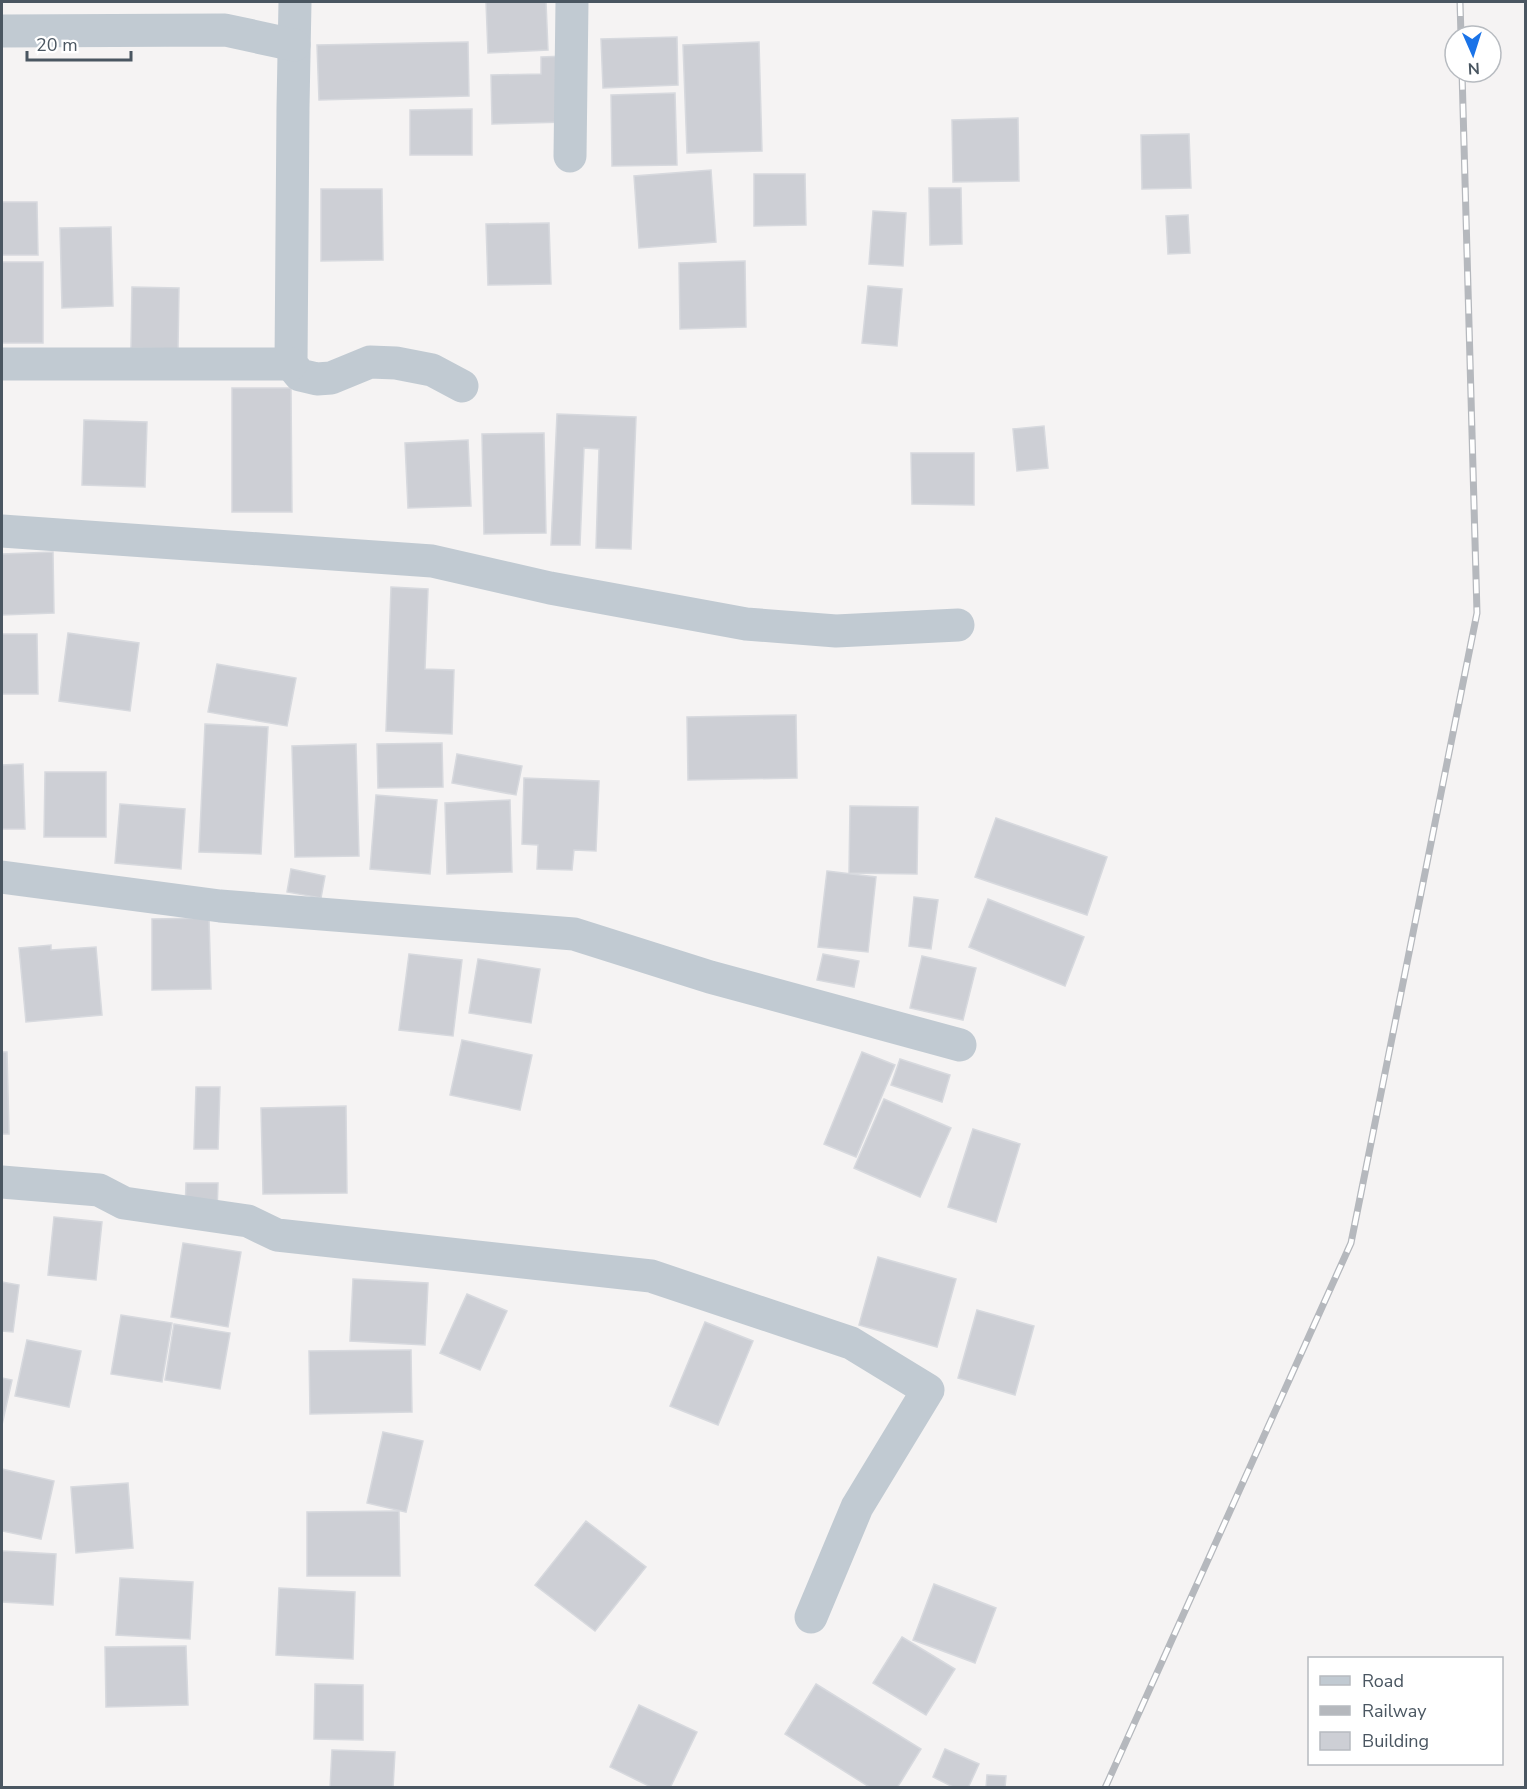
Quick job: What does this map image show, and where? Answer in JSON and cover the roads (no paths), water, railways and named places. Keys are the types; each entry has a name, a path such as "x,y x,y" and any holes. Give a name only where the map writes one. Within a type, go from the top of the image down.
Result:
{"street":[{"path":"295,2 291,364 300,375 317,379 331,378 370,362 396,363 432,370 462,386"},
{"path":"570,156 572,2"},
{"path":"2,31 225,30 294,45"},
{"path":"2,364 291,364"},
{"path":"2,531 432,561 550,588 746,624 836,631 958,625"},
{"path":"2,877 220,906 574,934 711,977 960,1045"},
{"path":"2,1182 99,1190 124,1203 248,1221 277,1235 651,1276 851,1343 928,1390 857,1507 811,1617"}],"railway":[{"path":"1460,2 1461,24"},
{"path":"1105,1788 1351,1243 1477,613 1462,84"}]}
